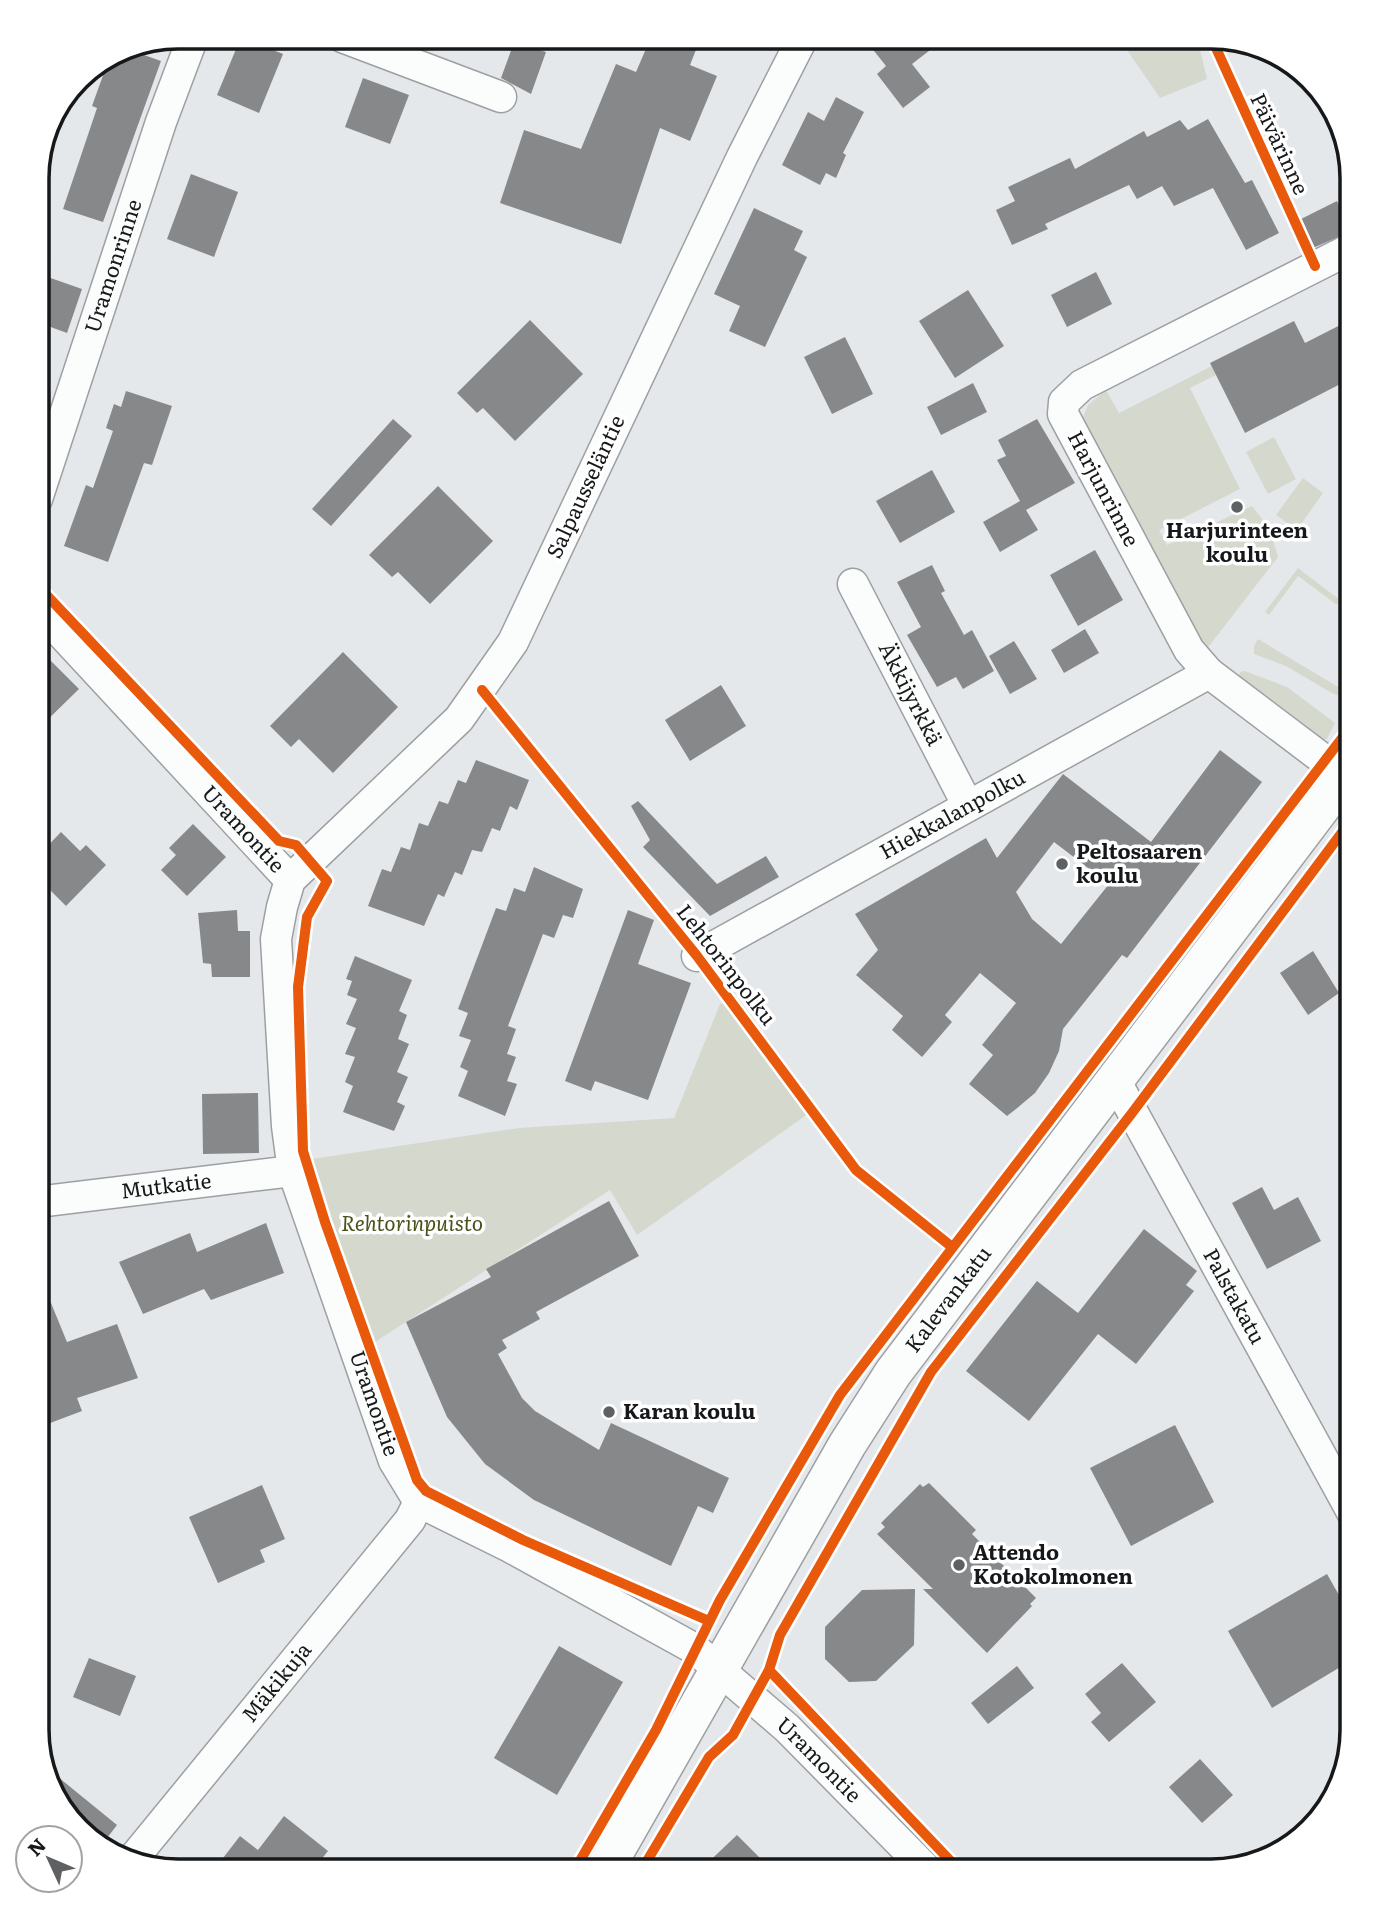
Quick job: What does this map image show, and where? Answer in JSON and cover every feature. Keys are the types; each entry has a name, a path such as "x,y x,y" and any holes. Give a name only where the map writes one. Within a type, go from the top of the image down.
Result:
{"street":[{"name":"Uramonrinne","path":"49,463 161,122 188,49"},
{"path":"374,49 500,97"},
{"name":"Salpausseläntie","path":"290,880 459,719 513,642 742,157 797,49"},
{"name":"Harjunrinne","path":"1340,254 1082,385 1064,402 1063,414 1188,650 1209,673 1340,768"},
{"name":"Äkkijyrkkä","path":"853,584 968,806"},
{"name":"Uramontie","path":"49,620 290,880 276,939 287,1126 293,1171 394,1461 419,1502 510,1547 695,1649 787,1728 916,1859"},
{"name":"Hiekkalanpolku","path":"697,956 1209,673"},
{"name":"Kalevankatu","path":"611,1859 847,1445 893,1373 1340,788"},
{"name":"Palstakatu","path":"1115,1080 1340,1490"},
{"name":"Mutkatie","path":"49,1201 293,1171"},
{"name":"Mäkikuja","path":"137,1852 410,1520 419,1502"}],"green space":[{"path":"1126,49 1200,49 1207,79 1160,98"},
{"path":"1212,366 1216,375 1190,388 1240,489 1159,530 1167,545 1252,506 1270,529 1278,557 1206,650 1202,649 1082,420 1088,405 1106,390 1119,413"},
{"path":"1274,437 1296,479 1268,494 1246,452"},
{"path":"1303,478 1323,493 1297,530 1276,515"},
{"path":"1298,568 1340,600 1337,605 1298,576 1269,615 1265,612"},
{"path":"1258,639 1340,688 1340,696 1286,666 1254,654"},
{"path":"1245,671 1287,687 1335,723 1327,739 1319,739 1238,680 1240,672"},
{"name":"Rehtorinpuisto","path":"731,1002 812,1111 637,1235 610,1190 375,1342 318,1208 312,1159 519,1128 674,1118 720,1004"}],"building":[{"path":"236,49 271,49 283,54 259,113 217,95"},
{"path":"512,49 536,49 546,52 531,94 501,78"},
{"path":"646,49 696,49 690,65 717,76 690,141 660,128 621,244 500,203 524,130 581,149 616,64 636,72"},
{"path":"873,49 931,49 912,64 930,87 903,108 877,74 886,66"},
{"path":"142,54 161,61 103,222 63,209 97,108 92,106 106,71"},
{"path":"363,78 409,95 390,144 345,127"},
{"path":"836,97 864,112 843,153 846,155 836,178 826,173 820,185 782,165 808,112 824,121"},
{"path":"1208,119 1245,183 1252,180 1279,233 1246,250 1213,188 1174,206 1162,186 1137,199 1129,185 1045,224 1048,229 1012,245 996,210 1015,201 1008,187 1070,158 1075,169 1144,131 1147,137 1180,120 1188,130"},
{"path":"191,174 238,192 214,257 167,239"},
{"path":"1337,201 1340,207 1340,236 1313,248 1299,220"},
{"path":"754,208 803,231 794,250 807,257 765,347 729,331 740,306 714,294"},
{"path":"1096,272 1112,304 1067,327 1051,295"},
{"path":"49,277 82,289 67,333 49,326"},
{"path":"968,290 1004,346 955,378 919,321"},
{"path":"530,320 583,374 515,441 483,408 477,413 457,393"},
{"path":"1294,321 1305,343 1340,325 1340,384 1245,433 1210,363"},
{"path":"845,337 873,394 832,414 804,357"},
{"path":"973,383 987,412 941,435 927,407"},
{"path":"126,391 172,406 152,465 144,463 108,562 64,546 86,485 93,488 113,431 106,428 114,404 121,407"},
{"path":"393,419 412,436 331,526 312,509"},
{"path":"1037,419 1075,483 1026,510 1038,530 1000,552 983,522 1020,501 997,460 1006,456 998,440"},
{"path":"932,470 955,512 900,543 876,501"},
{"path":"438,486 493,541 430,604 398,572 392,577 369,555"},
{"path":"1095,550 1123,600 1078,626 1050,575"},
{"path":"932,565 945,591 941,593 964,635 972,630 994,671 963,689 956,677 937,687 907,635 921,627 897,582"},
{"path":"1085,629 1099,653 1064,673 1051,650"},
{"path":"1014,641 1037,679 1010,694 989,656"},
{"path":"343,652 398,707 333,773 299,739 291,747 270,726"},
{"path":"49,659 79,689 49,718"},
{"path":"721,685 746,726 690,761 665,720"},
{"path":"1220,750 1262,782 1127,958 1122,955 1063,1029 1059,1051 1049,1073 1035,1093 1007,1116 969,1084 993,1055 982,1045 1016,1003 980,973 945,1015 952,1022 922,1057 892,1030 903,1016 856,975 878,950 855,914 986,838 997,858 1063,774 1151,842","holes":["1054,842 1109,884 1061,944 1032,919 1016,892"]},
{"path":"476,760 529,780 517,810 510,806 500,831 492,828 482,852 472,850 462,875 455,872 444,897 438,894 424,926 368,906 382,869 391,872 401,847 410,850 419,823 428,826 439,801 448,804 458,780 466,783"},
{"path":"638,801 717,884 766,856 779,877 710,916 643,847 650,840 631,806"},
{"path":"193,824 226,857 187,896 161,870 176,855 169,848"},
{"path":"61,832 80,851 86,845 106,865 66,906 49,889 49,844"},
{"path":"534,867 583,889 573,918 563,915 554,938 543,934 508,1026 516,1029 507,1054 516,1057 507,1081 517,1084 505,1116 458,1096 468,1071 460,1067 471,1040 459,1036 468,1013 458,1009 496,908 506,911 514,888 525,892"},
{"path":"237,910 238,931 250,931 250,977 212,977 211,964 203,963 198,913"},
{"path":"628,910 654,920 638,964 691,983 648,1100 595,1081 591,1091 565,1081"},
{"path":"1313,951 1339,993 1308,1015 1280,973"},
{"path":"355,956 412,980 399,1011 407,1015 398,1039 409,1044 397,1072 408,1077 397,1102 405,1106 394,1131 343,1112 353,1086 345,1082 355,1057 345,1054 356,1028 346,1024 357,999 347,995 352,981 346,979"},
{"path":"258,1093 259,1153 203,1154 202,1094"},
{"path":"1262,1187 1274,1210 1298,1197 1321,1241 1267,1269 1232,1203"},
{"path":"609,1201 639,1256 536,1312 540,1319 502,1340 507,1348 498,1354 522,1398 535,1411 599,1450 611,1423 729,1478 713,1513 698,1506 671,1566 534,1500 485,1464 447,1417 406,1322 491,1277 486,1269"},
{"path":"266,1223 284,1273 211,1300 204,1289 143,1314 119,1262 190,1233 197,1252"},
{"path":"1144,1229 1197,1271 1186,1285 1194,1291 1136,1364 1098,1334 1029,1421 966,1371 1037,1281 1078,1313"},
{"path":"49,1298 67,1342 117,1324 138,1378 77,1398 82,1411 49,1423"},
{"path":"1175,1425 1214,1502 1131,1546 1090,1468"},
{"name":"Attendo Kotokolmonen","path":"929,1483 976,1530 972,1534 1036,1598 1030,1604 1032,1606 987,1653 923,1589 933,1589 877,1534 885,1527 881,1523 920,1484 923,1487"},
{"path":"262,1485 285,1539 260,1550 265,1562 218,1583 189,1517"},
{"path":"1327,1574 1340,1597 1340,1667 1272,1708 1228,1631"},
{"path":"915,1589 914,1645 876,1681 849,1682 825,1659 825,1627 862,1590"},
{"path":"559,1646 623,1682 557,1795 494,1758"},
{"path":"89,1658 136,1676 120,1716 73,1697"},
{"path":"1122,1663 1156,1702 1109,1742 1091,1722 1101,1713 1085,1694"},
{"path":"1017,1666 1034,1688 988,1724 971,1703"},
{"path":"1200,1759 1233,1795 1202,1823 1169,1787"},
{"path":"58,1777 117,1825 108,1837 76,1808"},
{"path":"284,1816 328,1851 322,1859 222,1859 240,1836 258,1850"},
{"path":"737,1835 761,1859 712,1859"}],"cycle path":[{"name":"Päivärinne","path":"1216,49 1315,266"},
{"path":"49,598 279,841 296,845 327,881 307,917 298,987 303,1151 325,1222 417,1480 426,1491 523,1540 709,1621"},
{"name":"Lehtorinpolku","path":"482,690 697,956 856,1170 952,1247"},
{"path":"581,1859 656,1730 720,1600 840,1395 1340,741"},
{"path":"648,1859 709,1757 733,1735 769,1670 780,1635 931,1372 1132,1113 1340,835"},
{"path":"769,1670 949,1859"}],"place":[{"name":"Harjurinteen koulu","path":"1237,507"},
{"name":"Peltosaaren koulu","path":"1062,864"},
{"name":"Karan koulu","path":"609,1412"},
{"name":"Attendo Kotokolmonen","path":"959,1565"}]}
